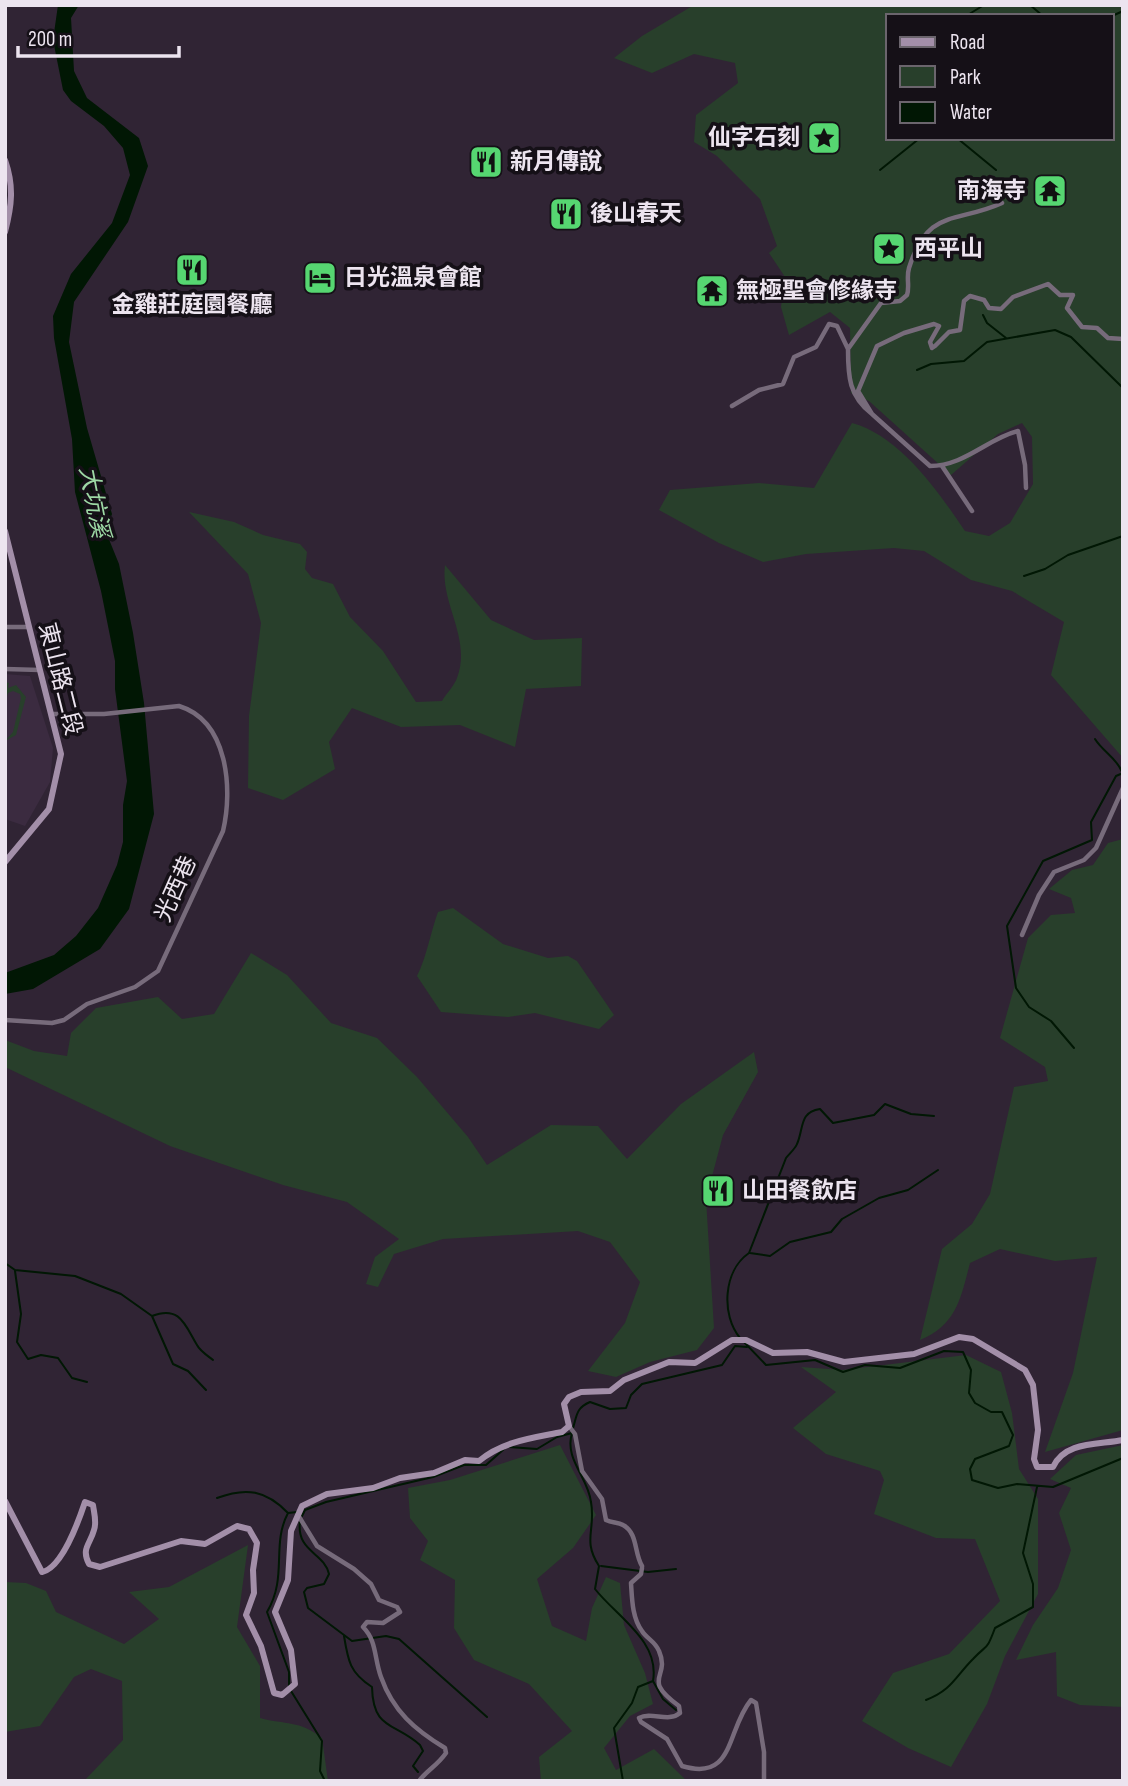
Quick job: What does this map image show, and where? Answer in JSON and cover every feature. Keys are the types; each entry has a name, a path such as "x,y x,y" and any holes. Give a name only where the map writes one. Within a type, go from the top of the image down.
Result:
{"street":[{"path":"5,159 12,182 12,197 5,232"},
{"path":"848,349 881,303 900,301 907,295 909,268 928,232 950,216 975,214 1002,203"},
{"path":"872,414 858,391 877,346 904,332 937,324 939,329 930,342 932,348 949,332 960,330 964,301 970,296 984,300 989,308 1001,309 1013,297 1048,284 1060,295 1073,295 1067,308 1082,327 1097,328 1108,338 1123,340"},
{"path":"732,406 759,390 783,384 794,357 816,347 829,324 837,326 848,349 847,376 854,397 930,466 942,466 1018,431 1026,488"},
{"path":"942,466 972,511"},
{"name":"東山路二段","path":"5,531 61,754 49,809 5,862"},
{"path":"5,627 28,627"},
{"path":"5,669 40,670"},
{"name":"光西巷","path":"5,1020 52,1023 64,1020 87,1004 149,979 158,971 223,831 229,795 222,755 210,729 191,709 179,706 104,714 52,714"},
{"path":"1022,935 1039,895 1054,872 1084,860 1096,848 1123,788"},
{"path":"764,1781 764,1752 756,1703 751,1700 719,1764 706,1771 682,1766 667,1739 641,1722 639,1718 644,1715 670,1717 680,1713 679,1706 662,1693 657,1681 663,1662 659,1650 652,1639 642,1632 633,1609 631,1583 641,1574 642,1567 637,1557 635,1538 624,1525 606,1520 602,1499 582,1471 575,1434 569,1426 564,1404 569,1397 581,1392 610,1391 624,1380 669,1362 695,1363 732,1340 746,1340 773,1353 807,1352 844,1362 914,1354 959,1337 973,1339 1025,1370 1033,1385 1038,1430 1034,1460 1037,1467 1053,1467 1063,1453 1074,1447 1123,1440"},
{"path":"5,1501 42,1572 54,1567 78,1523 85,1502 93,1505 95,1518 85,1556 89,1564 100,1567 181,1541 205,1544 243,1526 254,1535 257,1544 253,1570 254,1593 246,1615 261,1646 274,1693 282,1695 295,1684 291,1650 275,1612 288,1580 291,1531 302,1506 327,1494 373,1488 400,1478 419,1477 465,1460 479,1461 492,1451 510,1443 562,1432 569,1426"},
{"path":"297,1514 317,1546 354,1569 371,1584 379,1600 397,1607 400,1612 383,1623 367,1622 363,1627 372,1636 381,1678 397,1709 409,1724 445,1748 446,1754 435,1769 425,1773 419,1781"}],"shaded area":[{"path":"5,674 30,676 53,748 50,782 25,826 5,819"}],"green space":[{"path":"694,5 1123,5 1123,758 1051,675 1064,622 1012,591 971,580 924,551 894,548 806,554 763,562 719,543 659,510 670,490 759,483 814,488 852,423 870,430 902,452 943,499 965,531 989,536 1010,523 1033,484 1032,437 1022,423 998,434 951,475 869,401 851,393 850,328 830,312 789,335 781,307 785,277 769,253 777,246 760,199 717,156 694,142 696,115 738,83 735,63 694,54 652,73 614,58 642,36"},
{"path":"189,512 234,522 263,535 300,544 307,552 305,569 312,578 333,584 350,617 383,651 416,702 442,701 456,681 461,663 461,649 447,593 445,565 491,620 534,640 582,638 581,686 526,689 515,747 460,725 401,727 352,708 329,742 335,769 283,800 248,788 249,716 261,623 248,574"},
{"path":"5,682 9,683 8,688 16,685 26,697 16,735 5,741 13,732 21,698 20,694 13,691 8,693 5,702"},
{"path":"1123,839 1123,1430 1045,1452 1073,1373 1097,1257 1055,1261 1000,1249 970,1263 956,1309 942,1326 920,1340 942,1249 972,1224 990,1194 1014,1087 1048,1081 1045,1067 1000,1038 1028,938 1051,915 1075,913 1071,898 1049,889 1072,870 1093,865 1108,843"},
{"path":"453,908 503,944 548,958 568,956 577,961 614,1015 599,1029 535,1013 508,1017 441,1012 417,976 438,912"},
{"path":"251,953 287,975 331,1023 377,1038 417,1077 468,1137 487,1165 551,1125 598,1126 627,1159 681,1104 754,1052 758,1072 723,1135 706,1199 714,1328 697,1350 650,1362 616,1377 588,1371 625,1323 640,1282 610,1242 578,1231 443,1239 394,1254 378,1287 366,1284 375,1257 399,1239 347,1202 283,1185 170,1146 5,1067 5,1040 34,1051 67,1056 71,1033 96,1008 158,997 182,1019 214,1014"},
{"path":"966,1355 1001,1372 1012,1413 1019,1469 1038,1499 1038,1594 1005,1656 987,1704 951,1767 908,1748 862,1721 893,1673 949,1654 1000,1601 975,1539 936,1538 874,1514 884,1480 880,1471 826,1454 793,1428 836,1392 801,1367 843,1370"},
{"path":"560,1445 596,1515 573,1548 537,1579 552,1626 586,1641 592,1608 606,1577 620,1583 624,1625 645,1673 653,1704 630,1716 604,1748 616,1770 654,1749 687,1781 541,1781 539,1757 572,1731 529,1684 474,1660 454,1628 455,1580 420,1560 428,1541 410,1518 408,1488 450,1480"},
{"path":"1123,1445 1123,1707 1080,1705 1057,1696 1056,1652 1016,1660 1033,1625 1058,1588 1071,1550 1059,1513 1071,1488 1050,1479 1076,1455"},
{"path":"248,1545 237,1627 260,1666 260,1718 306,1728 322,1738 328,1781 84,1781 123,1740 122,1681 91,1669 74,1677 40,1726 5,1732 5,1582 26,1583 46,1591 56,1612 124,1644 159,1619 129,1592 169,1587"}],"water":[{"name":"大坑溪","path":"58,5 79,5 71,18 74,71 87,98 139,138 148,166 128,222 74,302 69,342 87,428 112,514 106,532 119,564 133,633 144,703 154,814 129,909 100,949 33,989 5,994 5,973 54,955 76,936 98,908 117,865 123,842 123,805 127,781 115,689 115,661 101,591 75,492 72,439 54,338 53,316 71,274 112,223 130,175 123,148 104,126 71,101 63,90 53,40"}],"waterway":[{"path":"969,14 984,5"},
{"path":"1030,5 1041,14"},
{"path":"1114,15 1123,11"},
{"path":"880,170 918,140"},
{"path":"959,140 996,170"},
{"path":"983,315 987,323 1006,338"},
{"path":"917,370 931,364 964,361 987,342 1055,330 1071,337 1123,388"},
{"path":"1024,576 1045,569 1068,555 1123,536"},
{"path":"1095,739 1122,772"},
{"path":"1074,1048 1051,1021 1029,1007 1016,988 1007,926 1043,861 1092,840 1091,822 1116,776 1123,773"},
{"path":"740,1338 730,1318 730,1282 740,1261 749,1253 786,1158 796,1146 805,1117 820,1109 833,1123 874,1115 885,1104 911,1114 934,1116"},
{"path":"750,1253 770,1256 790,1242 831,1232 842,1219 879,1198 908,1190 938,1170"},
{"path":"5,1263 15,1270 75,1276 121,1294 152,1316 173,1364 188,1371 206,1390"},
{"path":"15,1271 21,1314 17,1342 28,1359 41,1355 58,1358 72,1378 87,1382"},
{"path":"152,1316 161,1313 175,1315 185,1324 200,1349 213,1360"},
{"path":"744,1342 766,1365 815,1360 843,1372 865,1365 900,1368 944,1351 963,1352 971,1370 969,1393 975,1403 991,1412 1002,1412 1013,1435 1009,1446 975,1459 970,1469 972,1480 998,1488 1017,1484 1053,1487 1123,1458"},
{"path":"573,1428 576,1416 585,1404 590,1402 610,1409 626,1408 631,1395 642,1384 722,1365 735,1346 747,1347"},
{"path":"572,1433 571,1451 591,1502 590,1542 599,1566 595,1589 644,1642 653,1667 653,1681 638,1687 632,1703 614,1728 623,1781"},
{"path":"509,1447 537,1449 557,1437 572,1433"},
{"path":"302,1516 305,1510 326,1502 433,1477 464,1465 486,1465 504,1449"},
{"path":"926,1700 942,1692 952,1682 990,1641 995,1628 1033,1607 1033,1584 1023,1553 1037,1487"},
{"path":"217,1498 237,1492 255,1493 272,1499 288,1513"},
{"path":"289,1686 289,1672 267,1612 277,1586 283,1525 288,1513 297,1512"},
{"path":"300,1521 302,1539 322,1561 329,1574 324,1584 307,1588 304,1592 308,1608 352,1641 386,1636 399,1639 487,1717"},
{"path":"601,1566 648,1572 676,1569"},
{"path":"344,1636 351,1666 359,1677 372,1687 376,1711 387,1724 420,1745 423,1751 413,1766 418,1772"},
{"path":"653,1681 663,1699 676,1710"},
{"path":"291,1691 322,1741 320,1771 325,1781"}],"place":[{"name":"仙字石刻","path":"824,138"},
{"name":"新月傳說","path":"486,162"},
{"name":"南海寺","path":"1050,191"},
{"name":"後山春天","path":"566,214"},
{"name":"西平山","path":"889,249"},
{"name":"金雞莊庭園餐廳","path":"192,270"},
{"name":"日光溫泉會館","path":"320,278"},
{"name":"無極聖會修緣寺","path":"712,291"},
{"name":"山田餐飲店","path":"718,1191"}]}
